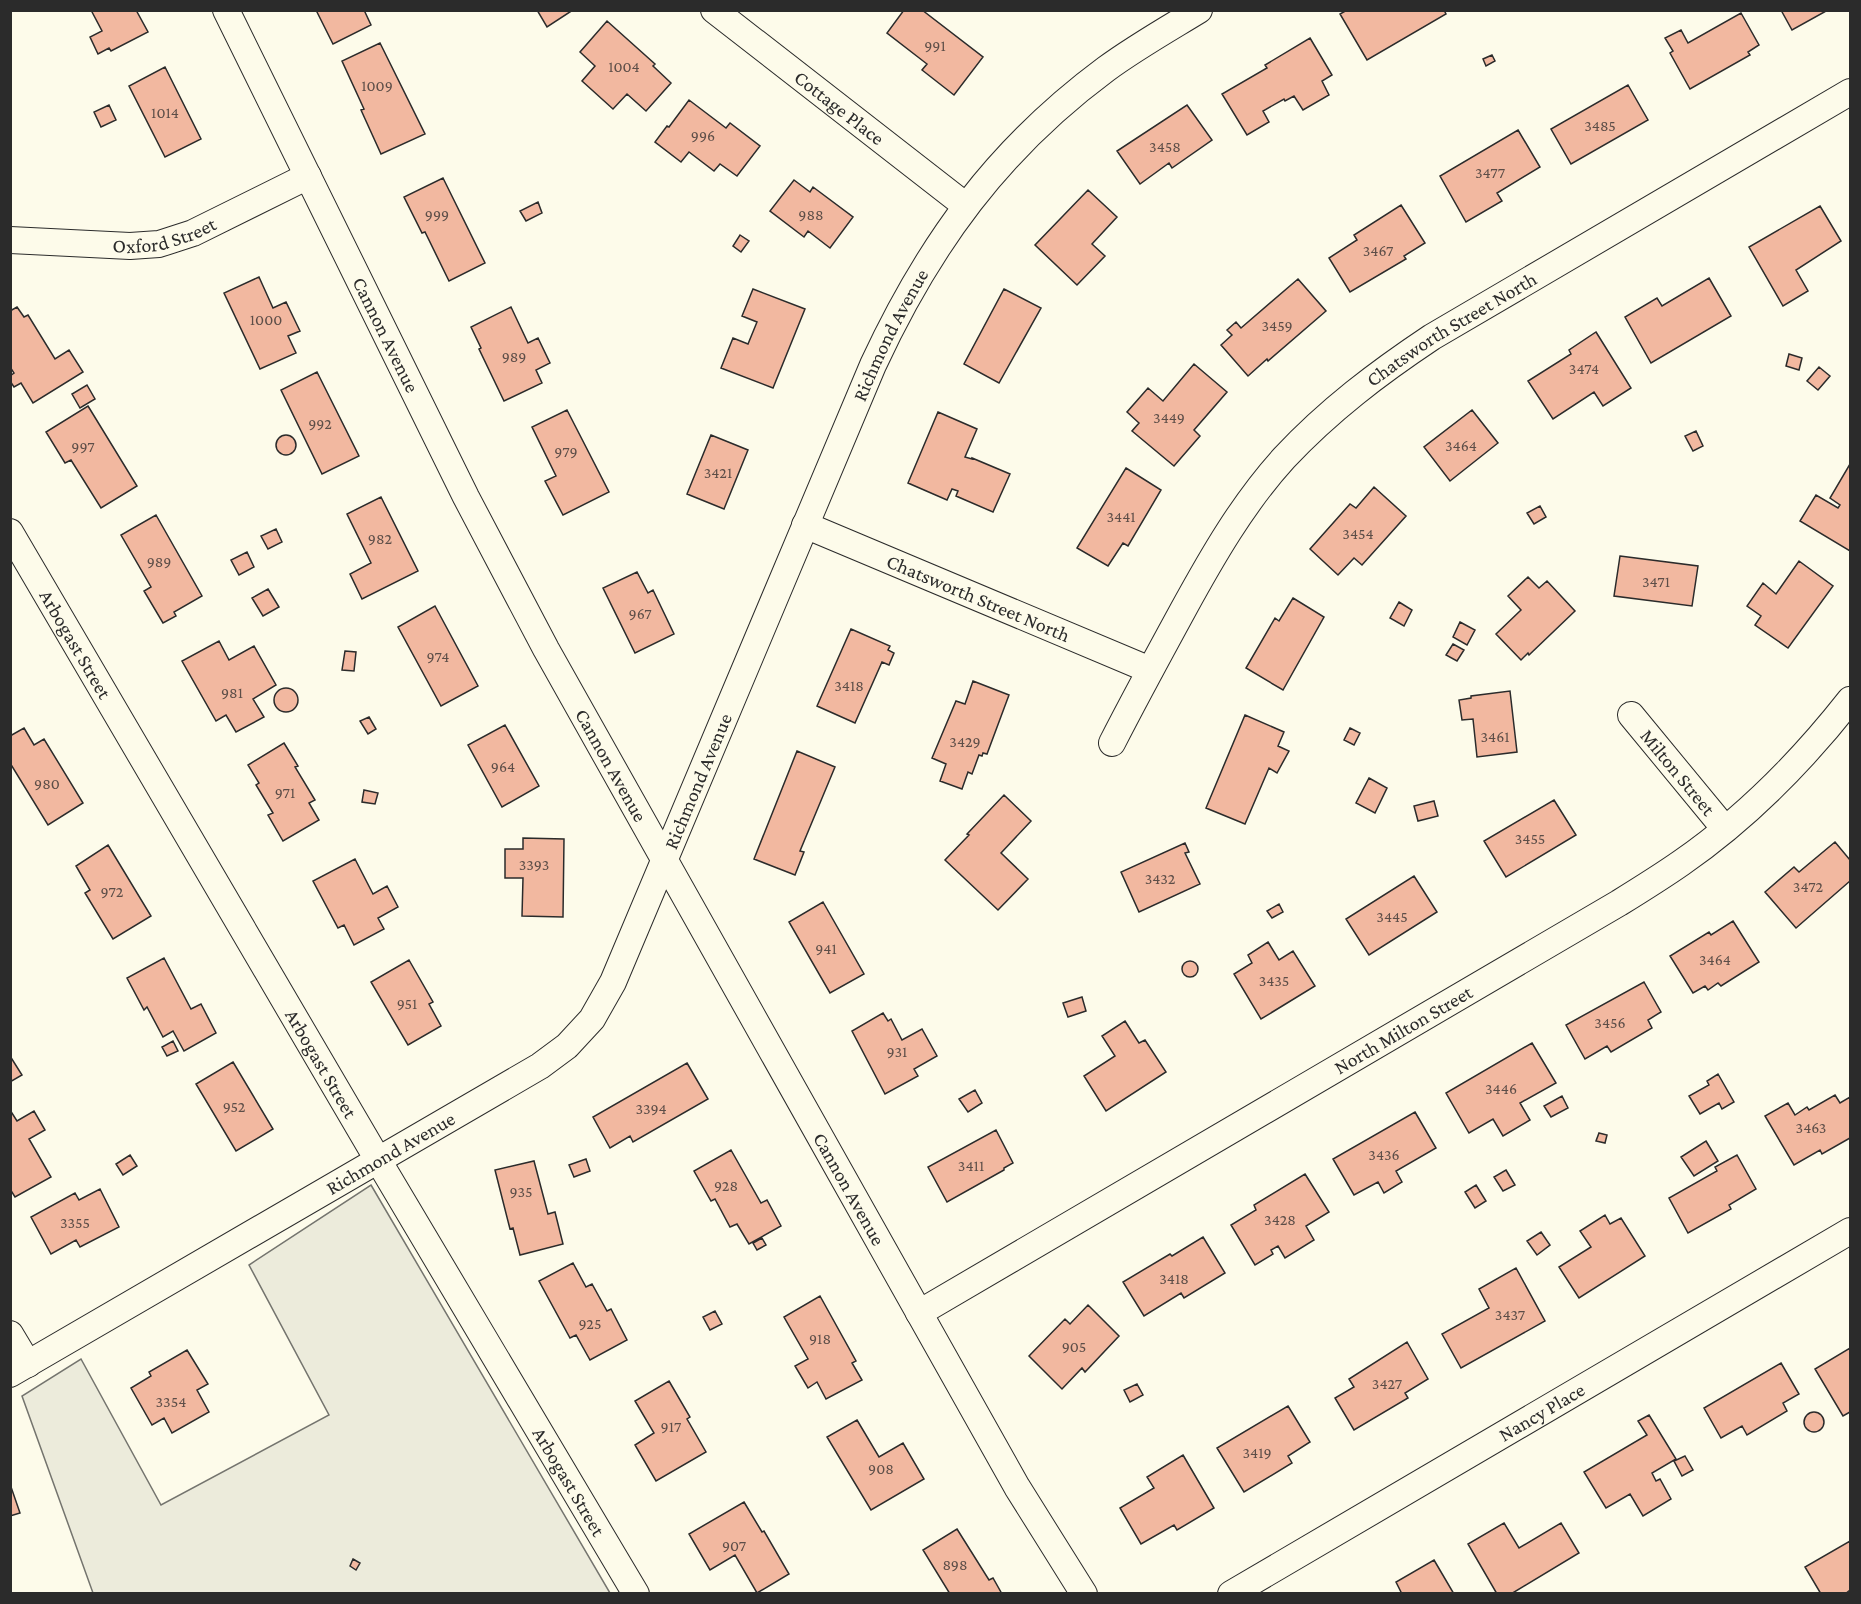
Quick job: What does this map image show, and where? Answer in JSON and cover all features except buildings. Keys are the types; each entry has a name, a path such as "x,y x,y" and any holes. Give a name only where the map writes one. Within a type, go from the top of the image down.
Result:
{"street":[{"name":"Cannon Avenue","path":"226,10 466,497 546,649 1017,1487 1084,1593"},
{"name":"Cottage Place","path":"714,10 966,206"},
{"name":"Richmond Avenue","path":"19,1369 540,1066 567,1046 592,1019 613,982 873,365 895,316 928,258 999,166 1051,114 1107,68 1199,10"},
{"name":"Chatsworth Street North","path":"1112,743 1204,572 1243,509 1284,459 1329,413 1379,373 1432,337 1851,92"},
{"name":"Oxford Street","path":"10,240 130,246 159,244 193,233 308,177"},
{"name":"Chatsworth Street North","path":"805,525 1150,670"},
{"name":"Arbogast Street","path":"10,532 378,1160 636,1593"},
{"name":"North Milton Street","path":"919,1313 1619,903 1682,863 1776,784 1826,731 1851,700"},
{"name":"Milton Street","path":"1631,715 1725,829"},
{"name":"Nancy Place","path":"1231,1593 1851,1231"},
{"path":"10,1334 19,1369"}],"shaded area":[{"path":"371,1185 610,1593 93,1593 22,1396 81,1359 161,1505 329,1415 249,1265"}]}
